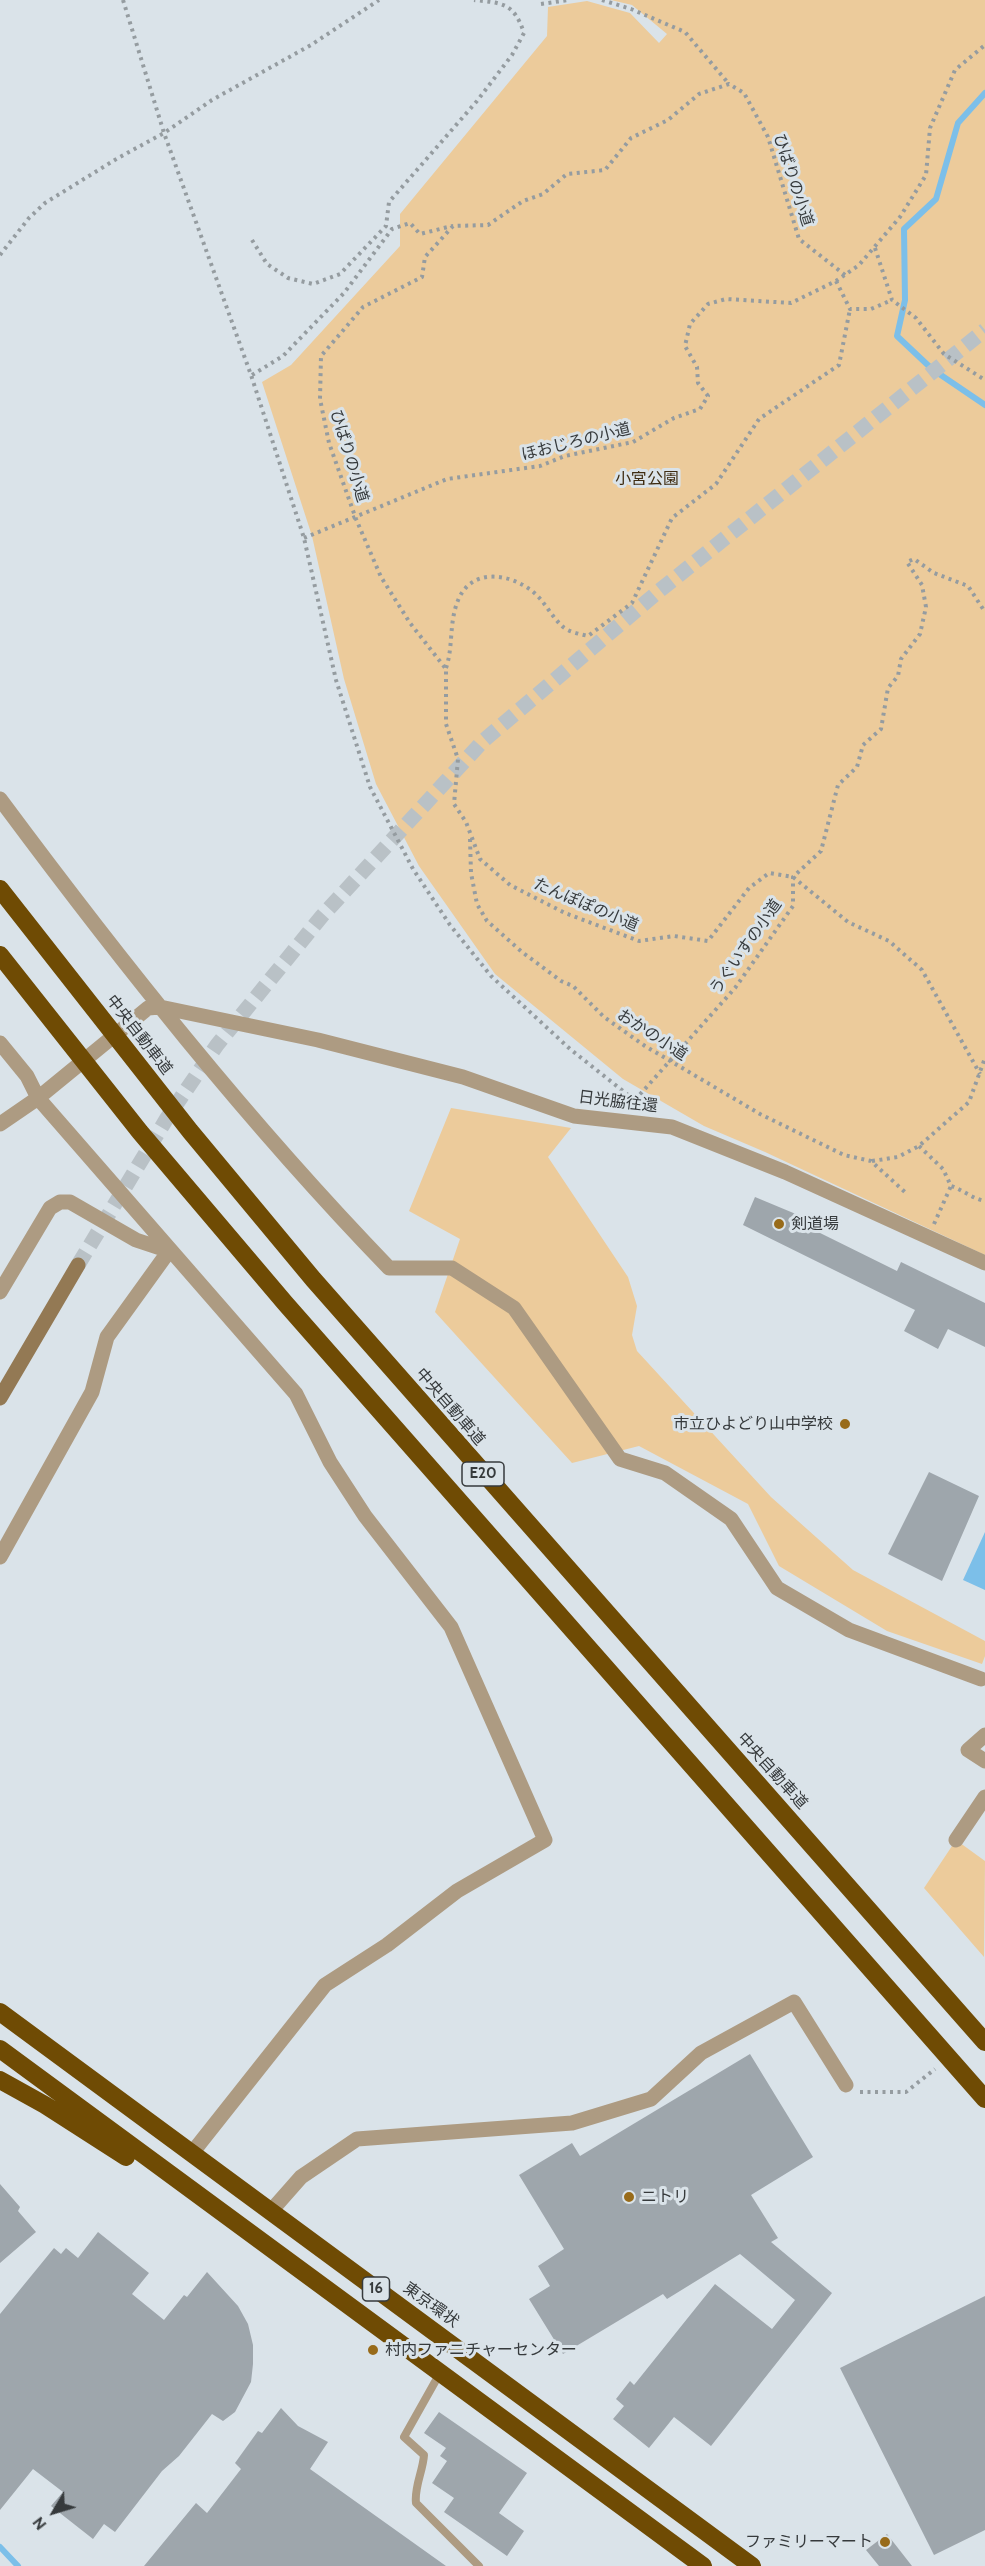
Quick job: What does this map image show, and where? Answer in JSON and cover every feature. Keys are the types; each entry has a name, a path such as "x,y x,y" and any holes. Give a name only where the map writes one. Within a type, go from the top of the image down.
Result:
{"highway":[{"name":"中央自動車道","path":"0,889 190,1131 313,1279 985,2042"},
{"name":"E20","path":"0,955 140,1132 285,1303 985,2098"},
{"name":"東京環状","path":"0,2012 271,2211 740,2563"},
{"name":"16","path":"0,2049 703,2566"},
{"path":"0,2080 81,2128 181,2196 279,2255"},
{"path":"125,2141 135,2135 138,2129 138,2114"}],"street":[{"path":"0,799 154,1007 328,1204 389,1268 452,1268 514,1308 620,1459 665,1473 731,1519 777,1588 849,1630 984,1677"},
{"path":"0,1124 38,1098 51,1085 154,1007"},
{"name":"日光脇往還","path":"154,1007 318,1040 463,1077 574,1116 672,1127 785,1172 985,1263"},
{"path":"0,1043 27,1076 38,1098 296,1394 330,1462 365,1516 451,1627 544,1839 457,1891 387,1945 325,1986 192,2153"},
{"path":"0,1292 50,1208 60,1202 70,1202 136,1240 169,1251"},
{"path":"0,1557 92,1392 107,1337 169,1251"},
{"path":"0,1398 78,1265"},
{"path":"985,1735 968,1750 985,1761"},
{"path":"956,1840 985,1797"},
{"path":"271,2211 301,2177 357,2139 572,2123 651,2099 701,2053 794,2001 846,2085"}],"lane":[{"path":"440,2373 404,2437 424,2455 423,2470 415,2494 416,2503 479,2566"}],"path":[{"path":"123,0 164,133 251,375 304,538 336,680 370,787 413,869 450,925 491,976 570,1049 644,1107"},
{"path":"0,255 29,218 45,203 164,133 212,100 311,45 379,0"},
{"path":"252,240 267,264 288,278 313,284 340,274 386,226 389,202 477,101 512,56 524,33 519,17 507,5 474,0"},
{"path":"541,4 569,0"},
{"name":"ひばりの小道","path":"602,0 631,9 685,32 729,84 744,93 768,137 800,239 845,275"},
{"name":"ほおじろの小道","path":"304,538 356,519 447,479 540,466 565,456 633,442 674,418 700,409 708,396 698,383 697,366 685,345 690,324 708,304 726,299 790,303 836,281 860,265 900,218 927,175 930,128 955,70 985,45"},
{"path":"251,375 284,356 344,293 392,229 410,223 420,234 453,226 488,225 523,201 543,194 567,174 605,170 632,138 668,120 699,94 729,84"},
{"name":"ひばりの小道","path":"356,519 329,443 320,399 321,356 363,307 422,277 425,257 453,226"},
{"path":"875,248 892,300 916,318 944,354 985,380"},
{"path":"836,281 850,309 871,309 892,300"},
{"name":"たんぽぽの小道","path":"794,877 769,873 749,888 708,941 674,936 639,941 565,913 510,885 480,859 466,822 454,804 458,759 446,724 446,669 450,656 451,620 461,595 476,579 497,574 532,591 563,628 588,636 632,603 672,518 716,484 759,419 839,365 850,309"},
{"path":"356,519 381,577 410,623 446,669"},
{"path":"981,1074 922,970 889,941 848,922 794,877 820,850 838,785 857,767 863,746 881,729 888,688 898,676 901,659 920,634 926,607 922,585 907,562 914,559 934,573 968,586 985,612"},
{"name":"おかの小道","path":"470,836 471,873 477,904 487,921 522,952 561,981 573,986 622,1032 770,1119 844,1155 871,1161 898,1158 920,1146 969,1102 985,1058"},
{"name":"うぐいすの小道","path":"635,1100 735,988 793,906 794,877"},
{"path":"920,1146 943,1169 951,1186 965,1191 976,1199 985,1201"},
{"name":"おかの小道","path":"871,1161 906,1193"},
{"path":"929,1236 951,1186"},
{"path":"846,2085 855,2092 906,2092 920,2082"}],"green space":[{"name":"小宮公園","path":"611,0 985,0 985,1255 765,1152 704,1126 623,1079 495,974 419,866 376,784 344,679 312,536 262,382 291,365 400,246 400,214 547,36 548,7 587,1 630,13 659,43 667,34 632,5"},
{"path":"451,1108 571,1128 548,1157 628,1277 637,1306 632,1335 637,1351 771,1497 853,1570 985,1641 985,1656 982,1664 887,1631 779,1566 748,1504 639,1446 572,1463 435,1312 460,1239 409,1211"},
{"path":"956,1840 985,1861 984,1957 924,1888"}],"water":[{"path":"985,1532 985,1590 963,1580"}],"building":[{"path":"755,1197 815,1222 812,1229 897,1271 901,1262 985,1303 985,1347 948,1329 938,1349 904,1331 915,1310 743,1225"},
{"path":"929,1472 979,1496 942,1581 888,1554"},
{"path":"750,2054 813,2157 751,2195 778,2238 771,2242 832,2293 711,2446 674,2417 649,2448 613,2419 624,2406 616,2399 630,2381 634,2385 715,2284 772,2329 795,2300 740,2254 667,2299 663,2294 563,2354 529,2299 550,2286 538,2266 564,2249 519,2175 572,2143 580,2156"},
{"path":"0,2184 20,2207 18,2211 36,2232 0,2263"},
{"path":"98,2232 149,2273 132,2294 164,2320 207,2272 238,2306 248,2324 253,2345 253,2364 251,2382 235,2412 223,2421 212,2414 179,2456 162,2471 115,2532 104,2524 93,2539 51,2506 63,2492 33,2469 0,2510 0,2314 54,2248 61,2254 66,2248 78,2258"},
{"path":"985,2296 985,2530 934,2555 840,2368"},
{"path":"281,2408 298,2426 328,2442 310,2469 446,2566 144,2566 196,2503 207,2513 241,2469 235,2463 258,2431 262,2433"},
{"path":"439,2412 527,2473 499,2513 524,2531 507,2556 444,2512 454,2498 432,2483 447,2461 440,2456 446,2448 424,2433"},
{"name":"ファミリーマート","path":"887,2534 912,2566 879,2566 866,2550"}],"waterway":[{"path":"985,93 958,123 936,199 904,229 905,300 897,336 932,369 985,405"},
{"path":"0,2547 18,2566"}],"tunnel":[{"path":"78,1265 167,1118 217,1045 322,916 483,741 659,591 985,330"}],"place":[{"name":"剣道場","path":"779,1224"},
{"name":"市立ひよどり山中学校","path":"845,1424"},
{"name":"ニトリ","path":"629,2197"},
{"name":"村内ファニチャーセンター","path":"373,2350"},
{"name":"ファミリーマート","path":"885,2542"}]}
